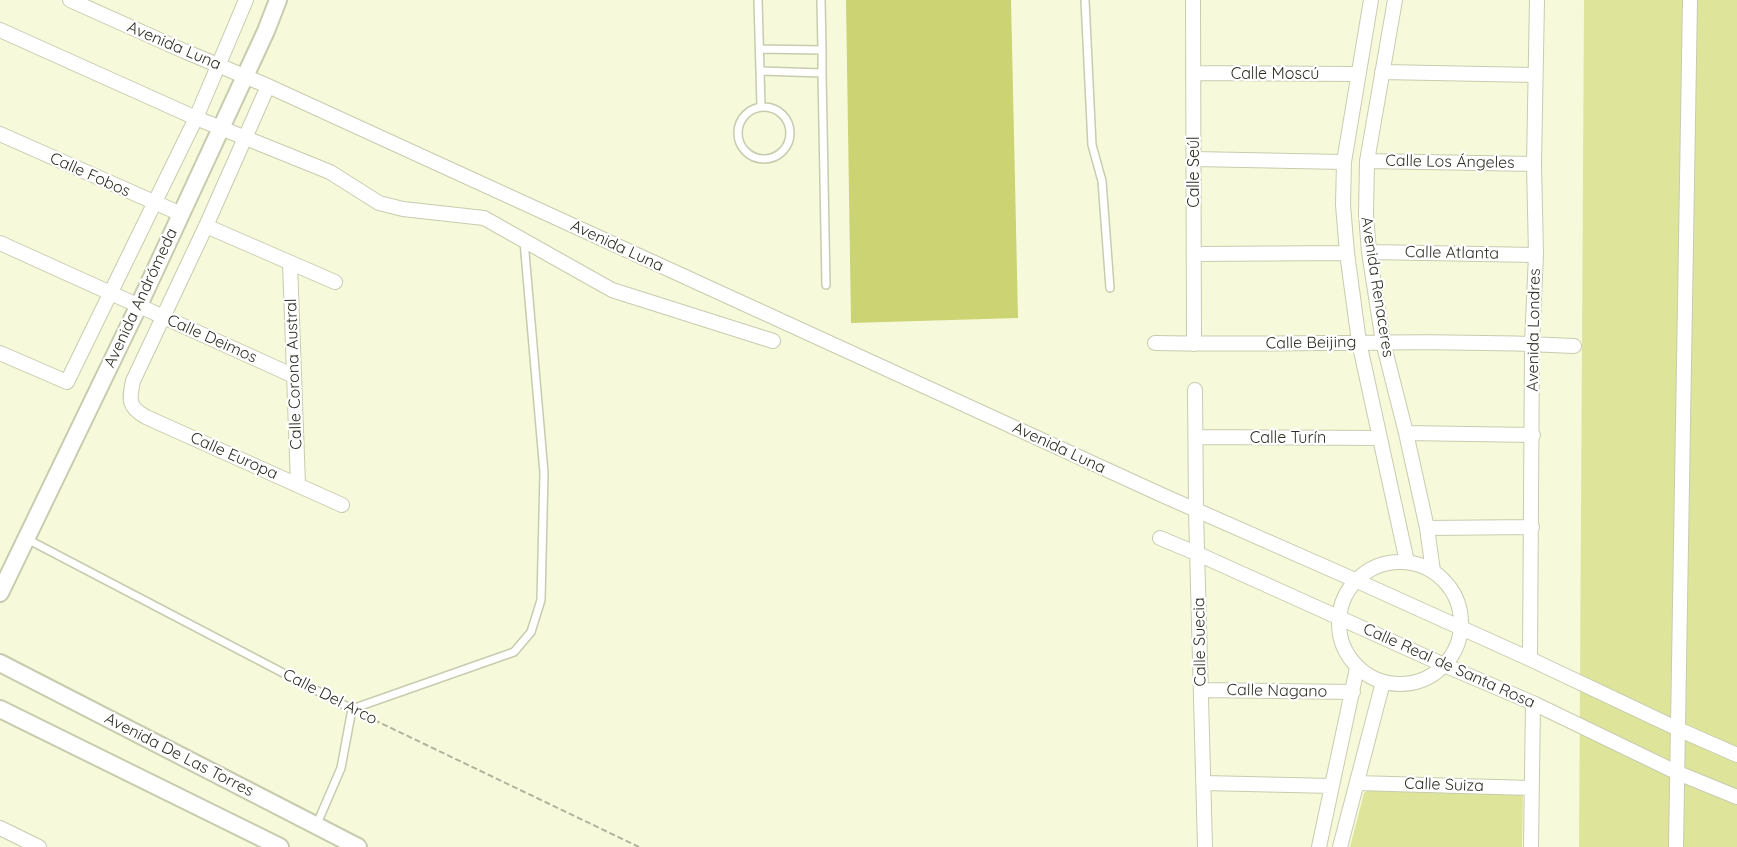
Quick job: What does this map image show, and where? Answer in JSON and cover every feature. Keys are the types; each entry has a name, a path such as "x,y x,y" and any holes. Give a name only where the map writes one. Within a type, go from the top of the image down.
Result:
{"street":[{"name":"Avenida Luna","path":"70,0 268,86 1196,511"},
{"name":"Avenida Andrómeda","path":"0,353 67,382 196,118 246,0"},
{"name":"Avenida Andrómeda","path":"0,593 139,305 266,31 278,0"},
{"name":"Calle Seúl","path":"1193,0 1194,344"},
{"name":"Avenida Renaceres","path":"1371,0 1344,162 1343,205 1359,342 1407,562"},
{"name":"Avenida Renaceres","path":"1395,0 1367,161 1366,214 1369,252 1383,342 1406,433 1433,571"},
{"name":"Avenida Londres","path":"1530,659 1537,0"},
{"path":"1676,847 1690,0"},
{"path":"0,30 220,129 330,172 379,203 403,209 484,218 612,290 773,341"},
{"path":"1382,72 1535,75"},
{"name":"Calle Moscú","path":"1193,74 1357,74"},
{"name":"Avenida Andrómeda","path":"130,402 133,381 164,318 268,86"},
{"name":"Calle Fobos","path":"0,134 181,214"},
{"path":"1194,159 1344,162"},
{"name":"Calle Los Ángeles","path":"1367,161 1534,164"},
{"path":"206,226 335,282"},
{"name":"Calle Deimos","path":"0,243 294,376"},
{"name":"Calle Atlanta","path":"1369,252 1536,255"},
{"path":"1194,254 1347,253"},
{"name":"Calle Corona Austral","path":"290,263 298,485"},
{"name":"Calle Beijing","path":"1155,343 1532,343 1574,346"},
{"name":"Calle Suecia","path":"1195,390 1204,847"},
{"name":"Calle Europa","path":"130,402 135,411 146,417 342,505"},
{"path":"1406,433 1533,435"},
{"name":"Calle Turín","path":"1196,437 1380,438"},
{"path":"1196,511 1355,580 1737,755"},
{"path":"1426,528 1532,527"},
{"name":"Calle Real de Santa Rosa","path":"1160,538 1533,703 1677,773 1737,797"},
{"path":"1388,562 1407,562 1433,571 1446,582 1455,596 1460,612 1461,629 1452,655 1444,665 1428,677 1409,683 1383,682 1365,674 1346,653 1339,636 1338,618 1343,597 1355,580 1370,569 1388,562"},
{"name":"Avenida De Las Torres","path":"0,663 358,847"},
{"path":"1319,847 1358,668"},
{"path":"1341,847 1383,682"},
{"name":"Calle Nagano","path":"1201,690 1353,692"},
{"path":"1531,847 1533,703"},
{"path":"0,709 280,847"},
{"path":"1204,783 1332,786"},
{"name":"Calle Suiza","path":"1357,783 1531,788"},
{"path":"0,828 39,847"}],"lane":[{"path":"758,0 761,106"},
{"path":"821,0 826,285"},
{"path":"1085,0 1092,145 1102,182 1110,288"},
{"path":"760,49 822,50"},
{"path":"761,71 822,73"},
{"path":"761,106 779,111 790,126 789,144 776,157 757,159 742,149 737,131 745,114 761,106"},
{"path":"316,826 341,768 352,709 514,652 531,633 541,600 544,473 524,241"},
{"name":"Calle Del Arco","path":"25,538 352,709"}],"path":[{"name":"Calle Del Arco","path":"352,709 639,847"}],"green space":[{"path":"1584,0 1737,0 1737,847 1579,847"},
{"path":"1374,787 1513,790 1523,795 1522,847 1350,847 1364,793"}],"building":[{"path":"846,0 1011,0 1018,318 851,323"}]}
